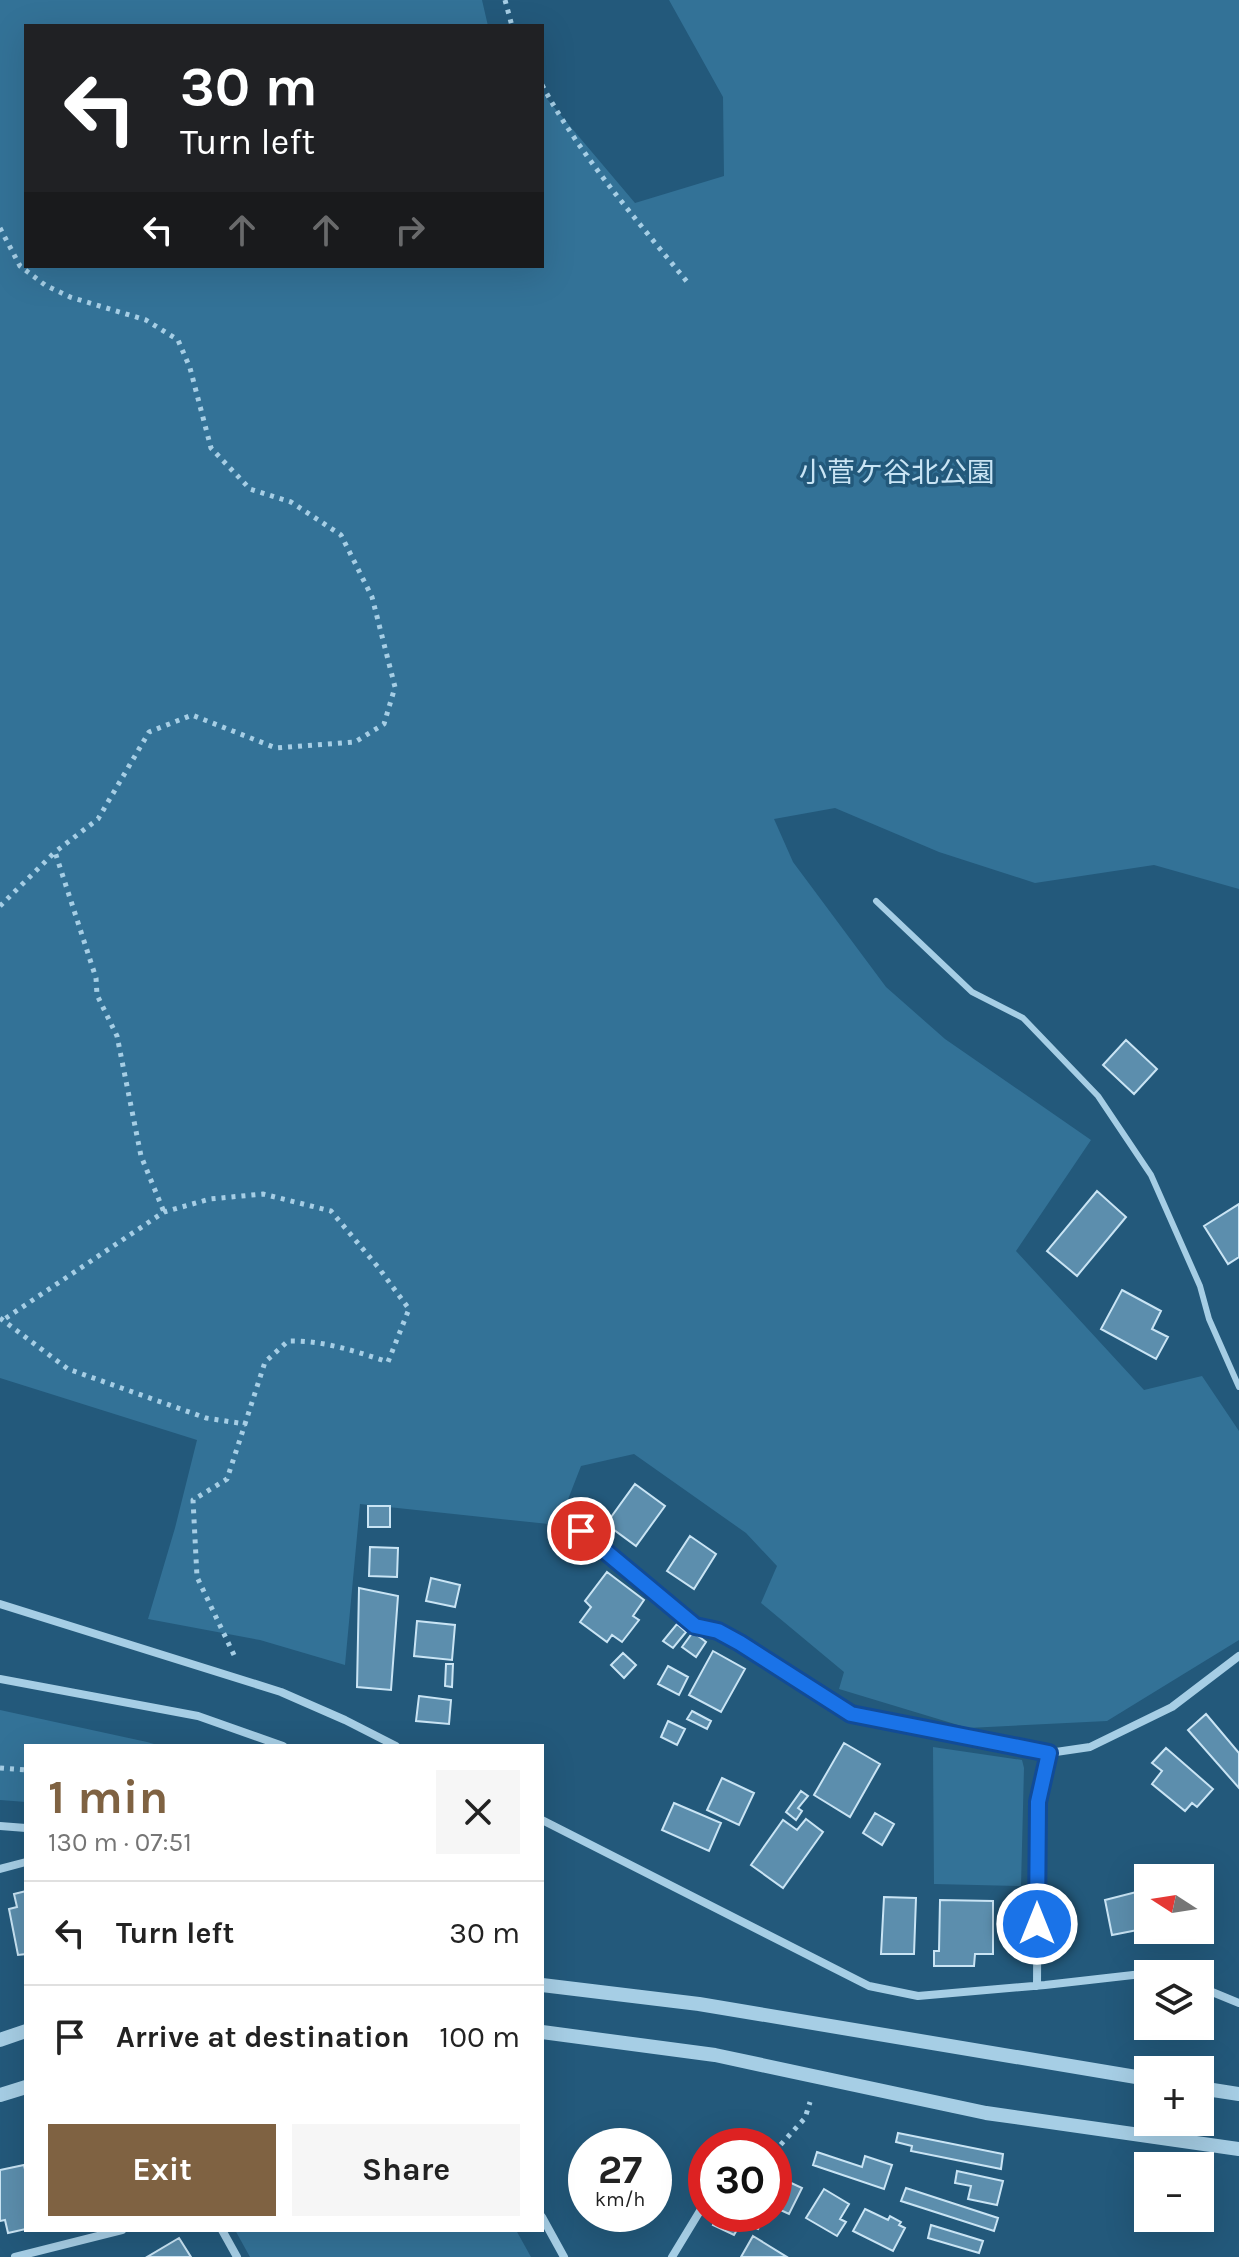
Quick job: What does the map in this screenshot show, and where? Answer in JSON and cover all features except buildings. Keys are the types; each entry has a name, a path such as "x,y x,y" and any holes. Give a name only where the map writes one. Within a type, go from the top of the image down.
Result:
{"street":[{"path":"0,1604 281,1692 392,1744"},
{"path":"1037,1986 1038,1802 1049,1753 1090,1747 1172,1707 1239,1656"},
{"path":"0,1679 198,1716 277,1744"},
{"path":"544,1821 869,1986 918,1996 1134,1975"},
{"path":"0,1826 24,1828"},
{"path":"0,1869 24,1863"},
{"path":"544,1985 699,2004 1134,2077"},
{"path":"1214,1993 1239,2003"},
{"path":"0,2040 24,2032"},
{"path":"544,2032 715,2055 986,2113 1239,2149"},
{"path":"0,2095 24,2088"},
{"path":"1214,2090 1239,2094"},
{"path":"544,2221 564,2257"},
{"path":"672,2257 688,2231"},
{"path":"15,2257 30,2256 115,2232"},
{"path":"223,2232 237,2257"}],"lane":[{"path":"876,901 972,992 1023,1018 1098,1096 1151,1175 1189,1259 1209,1319 1239,1387"},
{"path":"581,1531 695,1626 718,1631 740,1643 851,1714 1049,1753"}],"path":[{"path":"505,0 511,24"},
{"path":"544,89 594,166 688,283"},
{"path":"0,228 20,266 45,285 70,297 146,320 178,340 190,368 211,448 250,489 291,502 341,535 372,597 395,687 384,724 355,742 276,748 192,715 149,732 98,819 55,852 0,906"},
{"path":"55,852 96,978 97,995 117,1036 141,1156 164,1212"},
{"path":"245,1424 206,1418 68,1369 1,1319 164,1212 210,1199 263,1194 331,1211 409,1309 388,1362 309,1340 288,1341 265,1362 245,1424 227,1479 193,1500 197,1577 247,1681"},
{"path":"0,1768 24,1770"},
{"path":"792,2132 805,2118 810,2102"}],"green space":[{"name":"小菅ケ谷北公園","path":"0,0 482,0 488,24 24,24 24,268 544,268 544,95 635,203 724,176 723,97 669,0 1239,0 1239,889 1154,865 1035,883 939,852 835,808 774,819 793,862 886,987 945,1039 1091,1140 1016,1251 1144,1390 1202,1376 1239,1431 1239,1640 1107,1721 968,1728 839,1689 844,1672 761,1603 777,1566 746,1533 634,1454 581,1466 558,1525 360,1504 345,1665 260,1640 148,1619 197,1440 0,1378"},
{"path":"0,1710 154,1744 24,1744 24,1802 0,1800"},
{"path":"933,1747 1022,1760 1021,1886 934,1884"},
{"path":"236,2232 517,2232 531,2257 250,2257"}],"route":[{"path":"581,1531 695,1626 718,1631 740,1643 851,1714 1049,1753 1038,1802 1037,1924"}]}
